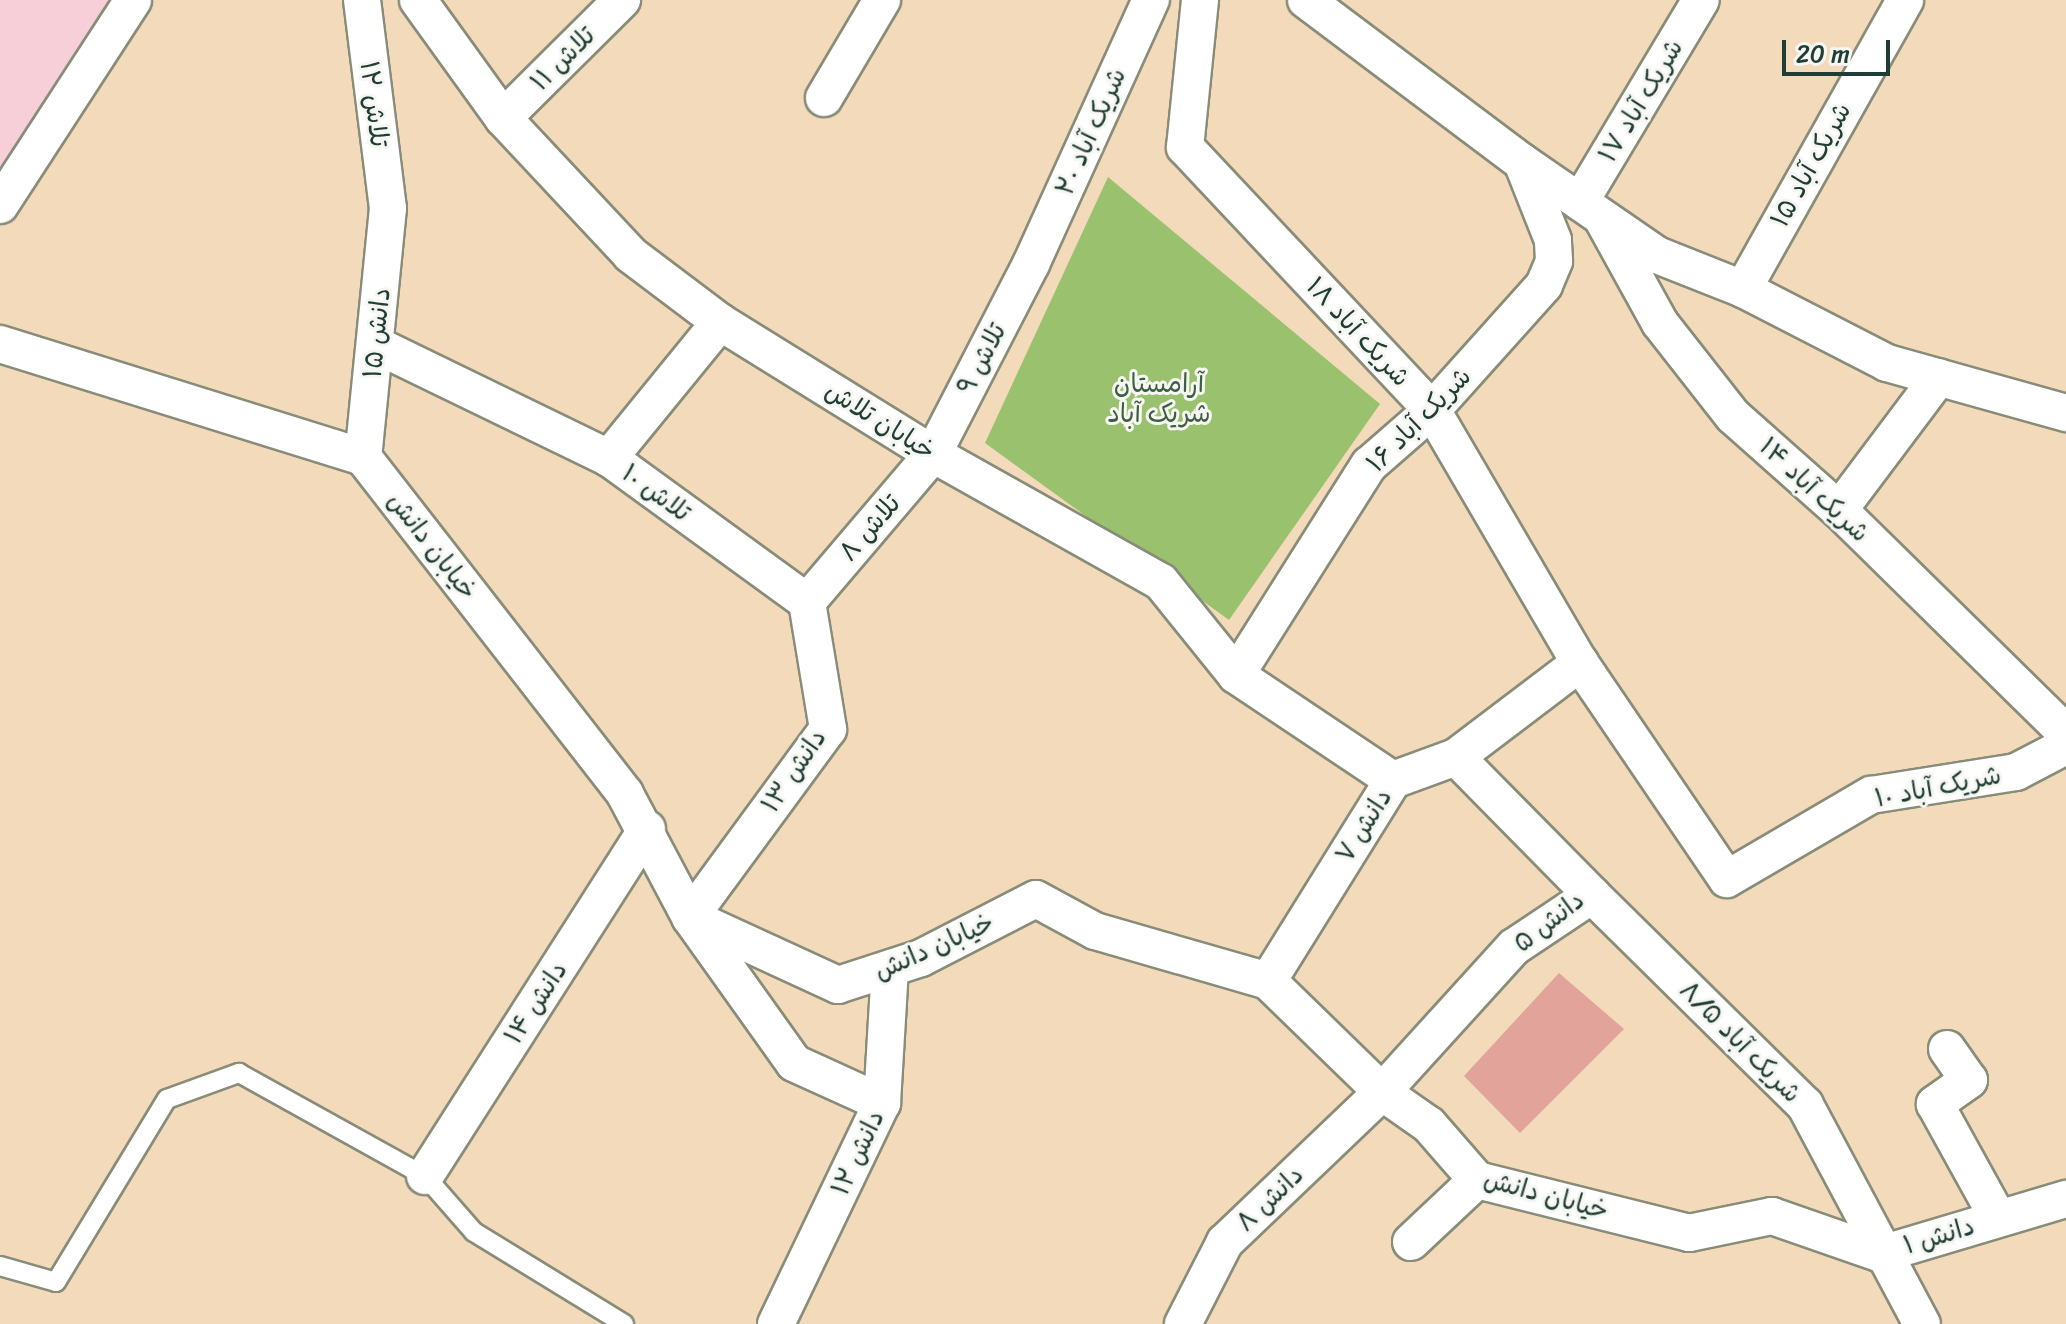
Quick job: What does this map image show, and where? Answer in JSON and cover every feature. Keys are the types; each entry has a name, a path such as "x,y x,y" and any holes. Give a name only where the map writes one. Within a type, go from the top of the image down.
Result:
{"street":[{"path":"0,205 133,0"},
{"name":"تلاش ۱۲","path":"362,0 388,208"},
{"name":"خیابان تلاش","path":"418,0 503,118 631,255 720,322 933,454 1161,582 1236,675 1393,780"},
{"name":"تلاش ۱۱","path":"503,118 622,0"},
{"path":"824,98 882,0"},
{"name":"شریک آباد ۲۰","path":"1031,264 1151,0"},
{"name":"شریک آباد ۱۸","path":"1200,0 1185,147 1432,410 1580,663 1727,879"},
{"path":"1306,0 1346,13 1522,162 1657,255 1743,289 1887,363 2066,413"},
{"name":"شریک آباد ۱۷","path":"1591,210 1701,0"},
{"name":"شریک آباد ۱۵","path":"1743,289 1905,0"},
{"name":"شریک آباد ۱۶","path":"1236,675 1369,465 1432,410 1503,335 1544,285 1554,261 1553,240 1522,162"},
{"name":"دانش ۱۵","path":"363,457 388,208"},
{"name":"شریک آباد ۱۴","path":"1591,210 1691,367 1733,416 1839,510 2066,733"},
{"name":"تلاش ۹","path":"933,454 1031,264"},
{"name":"تلاش ۱۰","path":"720,322 609,458 807,602"},
{"path":"0,344 363,457"},
{"path":"376,345 609,458"},
{"path":"1839,510 1939,377"},
{"name":"تلاش ۸","path":"807,602 933,454"},
{"name":"خیابان دانش","path":"363,457 625,794 647,829 690,917 838,985 890,970 1036,899 1095,931 1268,981 1382,1092 1429,1125 1477,1180 1689,1233 1772,1216 1881,1254"},
{"name":"دانش ۱۳","path":"690,917 828,729 807,602"},
{"name":"دانش ۷","path":"1268,981 1393,780 1456,757 1580,663"},
{"name":"شریک آباد ۱۰","path":"1727,879 1871,795 2016,772 2066,746"},
{"name":"دانش ۵","path":"1382,1092 1514,947 1592,895 1456,757"},
{"name":"دانش ۱۴","path":"425,1176 647,829"},
{"name":"شریک آباد ۸/۵","path":"1592,895 1805,1105 1881,1254 1922,1324"},
{"path":"690,917 794,1063 882,1103"},
{"name":"دانش ۱۲","path":"776,1324 882,1103 890,970"},
{"path":"1947,1049 1969,1080 1935,1104 1998,1218"},
{"name":"دانش ۸","path":"1183,1324 1225,1242 1382,1092"},
{"path":"1411,1242 1477,1180"},
{"name":"دانش ۱","path":"1881,1254 2066,1199"}],"lane":[{"path":"0,1266 56,1282 167,1099 239,1073 425,1176 474,1232 624,1324"}],"shaded area":[{"path":"0,0 120,0 0,179"}],"green space":[{"name":"آرامستان شریک آباد","path":"1108,177 1380,404 1229,620 985,443"}],"building":[{"path":"1559,973 1624,1029 1520,1133 1464,1076"}]}
